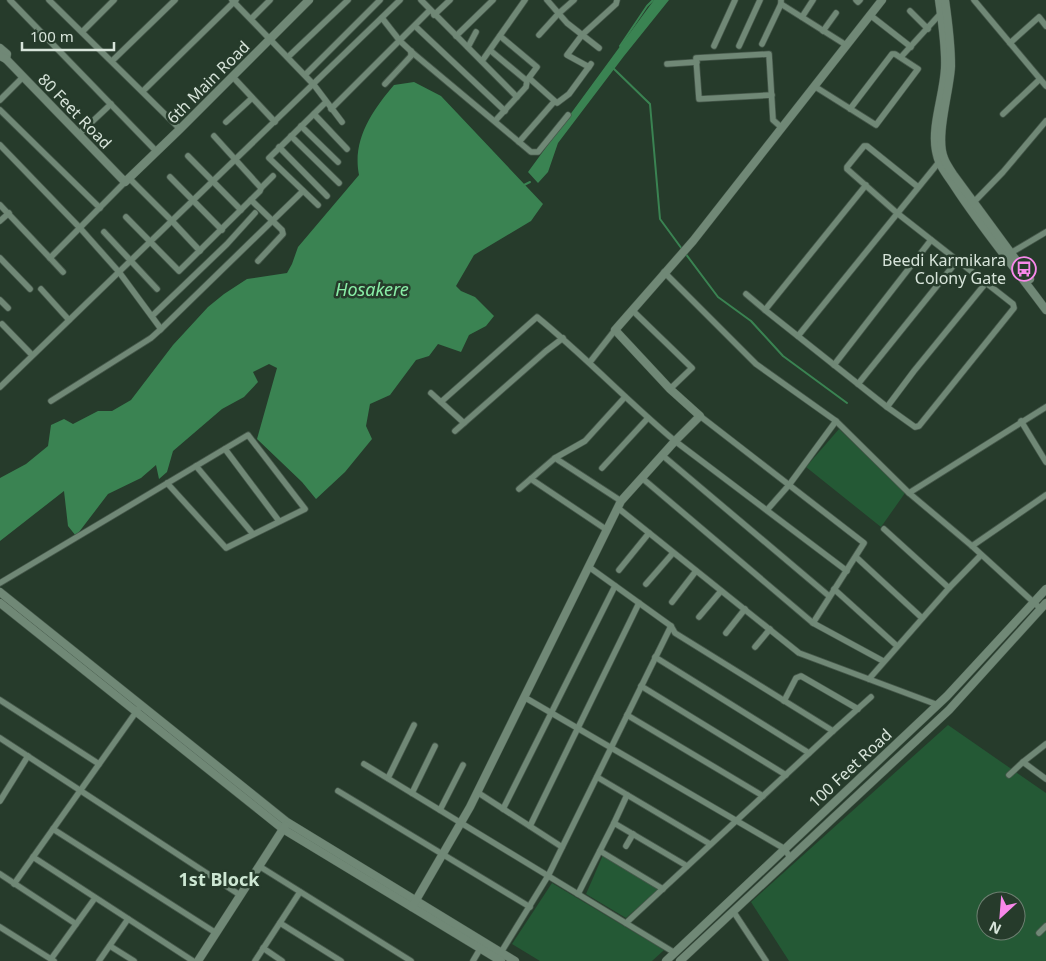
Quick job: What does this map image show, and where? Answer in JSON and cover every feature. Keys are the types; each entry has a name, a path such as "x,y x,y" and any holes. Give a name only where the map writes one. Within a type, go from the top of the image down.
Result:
{"street":[{"path":"10,0 157,152"},
{"path":"82,32 114,0"},
{"path":"112,61 175,0"},
{"path":"250,19 270,0"},
{"name":"6th Main Road","path":"127,180 309,0"},
{"path":"288,57 348,0"},
{"path":"305,75 380,0"},
{"path":"1,384 151,242 400,0"},
{"path":"420,0 517,97"},
{"path":"331,109 415,26 450,0"},
{"path":"456,36 493,0"},
{"path":"482,61 525,0"},
{"path":"547,0 558,14 599,48"},
{"path":"539,35 574,0"},
{"path":"490,51 557,103 568,94 590,65 567,55 582,35 618,0"},
{"path":"714,46 735,0"},
{"path":"739,46 760,0"},
{"path":"802,17 813,0"},
{"path":"856,0 858,2 860,0"},
{"path":"590,362 664,272 693,242 882,0"},
{"path":"939,0 945,67 936,124 935,149 938,162 973,213 1046,301"},
{"path":"946,0 951,64 941,144 944,158 1046,310"},
{"path":"974,0 1046,86"},
{"path":"52,1 180,129"},
{"path":"143,91 234,1 314,84 342,122"},
{"path":"762,44 781,2 846,45"},
{"path":"910,11 928,29"},
{"path":"823,31 836,13"},
{"path":"901,57 941,13"},
{"path":"870,15 910,47"},
{"path":"1010,43 1039,17 1046,26"},
{"path":"382,18 400,41 411,51 531,152 538,152 568,116"},
{"path":"415,26 505,111"},
{"path":"468,48 476,32"},
{"path":"495,121 526,87 528,79 537,67 500,36"},
{"name":"80 Feet Road","path":"0,48 7,54 3,57 127,180"},
{"path":"386,84 411,56 411,51"},
{"path":"772,96 699,99 696,58 769,54 772,96 773,120 781,127"},
{"path":"814,86 873,124 878,124 918,71 917,67 892,54 850,109"},
{"path":"666,64 696,62"},
{"path":"0,100 23,77"},
{"path":"233,77 275,122"},
{"path":"1003,114 1040,79"},
{"path":"226,122 252,98"},
{"path":"318,205 270,160 270,156 326,102"},
{"path":"519,142 553,103"},
{"path":"79,134 111,104"},
{"path":"0,110 100,208"},
{"path":"314,114 347,149"},
{"path":"974,202 1003,172 1046,120"},
{"path":"301,126 338,162"},
{"path":"214,136 261,188"},
{"path":"291,136 339,183"},
{"path":"0,146 80,228 119,272 152,316 160,330"},
{"path":"746,294 887,407 915,427 919,426 1014,308 1013,304 985,284 897,213 847,167 864,146 867,146 918,187"},
{"path":"279,147 327,196"},
{"path":"188,156 241,210"},
{"path":"798,336 938,162"},
{"path":"126,217 178,271 222,230 274,176"},
{"path":"170,177 222,230"},
{"path":"50,258 127,180 172,221 200,251"},
{"path":"765,310 866,185"},
{"path":"51,401 160,330 303,191"},
{"path":"251,200 282,230 283,234 258,261"},
{"path":"0,205 63,272"},
{"path":"152,316 228,244 254,213"},
{"path":"0,221 9,214"},
{"path":"104,232 158,289"},
{"path":"1008,255 1046,232"},
{"path":"834,365 931,240"},
{"path":"0,258 30,289"},
{"path":"858,384 957,261"},
{"path":"664,272 756,364 836,421 909,493 972,546 1033,603 1044,606"},
{"path":"887,407 985,284"},
{"path":"41,289 69,320"},
{"path":"0,300 8,308"},
{"path":"632,310 692,368 670,389"},
{"path":"441,402 537,317 590,362 624,397 675,441 847,571"},
{"path":"2,324 32,355"},
{"path":"615,330 670,389 700,416 864,543 813,623"},
{"path":"455,431 563,338"},
{"path":"431,393 464,424"},
{"path":"520,490 556,458 585,441 624,397"},
{"path":"909,493 1046,406"},
{"path":"414,904 477,792 620,504 662,455 700,416"},
{"path":"602,468 648,418"},
{"path":"767,510 789,485 836,421"},
{"path":"1021,421 1046,462"},
{"path":"0,583 196,466 248,436 305,508 226,548 167,484"},
{"path":"225,449 279,521"},
{"path":"662,455 829,596"},
{"path":"556,458 620,504 649,533 673,553 799,653 938,705"},
{"path":"196,466 253,534"},
{"path":"642,478 813,623 883,661"},
{"path":"531,479 607,530"},
{"path":"972,546 1046,495"},
{"path":"884,529 949,588"},
{"path":"619,570 649,533"},
{"path":"646,584 673,553"},
{"path":"869,679 883,661 981,555"},
{"path":"856,557 922,618"},
{"path":"589,567 671,626 675,633 832,731"},
{"path":"672,602 696,571"},
{"path":"504,809 615,586"},
{"path":"834,589 897,646"},
{"name":"100 Feet Road","path":"666,961 938,705 1046,589"},
{"path":"699,617 721,591"},
{"path":"0,592 142,705 285,826"},
{"path":"530,826 639,602"},
{"path":"0,603 136,712 285,826 500,958"},
{"name":"100 Feet Road","path":"680,961 949,710 1044,606"},
{"path":"726,633 744,609"},
{"path":"500,958 548,876 671,626"},
{"path":"755,647 770,630"},
{"path":"655,657 809,753"},
{"path":"784,701 796,678 801,676 858,708"},
{"path":"641,686 786,774"},
{"path":"524,697 785,849 790,858"},
{"path":"626,923 832,731 872,697"},
{"path":"0,700 99,764"},
{"path":"14,884 142,705"},
{"path":"627,715 762,796"},
{"path":"388,778 414,725"},
{"path":"0,738 240,895"},
{"path":"1009,775 1046,744"},
{"path":"412,793 435,746"},
{"path":"0,801 28,756"},
{"path":"1023,762 1046,779"},
{"path":"364,764 675,953"},
{"path":"440,810 462,765"},
{"path":"597,777 710,844"},
{"path":"338,791 530,907"},
{"path":"477,792 562,847"},
{"path":"578,894 627,795"},
{"path":"614,823 687,866"},
{"path":"198,961 285,826"},
{"path":"53,829 216,933"},
{"path":"626,846 633,834"},
{"path":"600,851 663,889"},
{"path":"33,857 193,961"},
{"path":"259,866 411,961"},
{"path":"0,874 76,924"},
{"path":"255,961 300,892"},
{"path":"0,927 53,960 95,898"},
{"path":"414,904 480,949 500,958 515,961"},
{"path":"733,911 764,960"},
{"path":"100,961 128,919"},
{"path":"280,923 341,961"},
{"path":"1039,933 1046,926"},
{"path":"110,946 134,961"},
{"path":"263,948 282,961"},
{"path":"473,961 480,949"}],"shaded area":[{"path":"839,429 905,493 881,527 806,467"},
{"path":"948,725 1046,793 1046,961 789,961 751,902"},
{"path":"603,855 659,889 626,918 586,894"},
{"path":"552,883 664,950 652,961 540,961 512,944"}],"water":[{"path":"654,0 669,0 558,143 548,172 538,183 528,172"},
{"name":"Hosakere","path":"414,82 441,96 543,204 531,221 474,255 456,286 461,291 475,297 494,316 486,326 469,335 461,352 438,344 429,356 416,360 390,395 370,404 366,426 372,439 345,472 316,499 302,482 257,439 277,368 269,364 253,372 258,382 244,397 222,409 173,451 167,472 159,479 156,465 141,478 108,494 76,536 68,526 64,491 0,541 0,478 26,464 48,446 51,425 64,419 73,424 98,411 112,411 131,400 173,345 208,307 224,294 247,279 287,273 298,247 359,175 358,150 361,138 378,105 394,85"}],"waterway":[{"path":"620,46 653,0"},
{"path":"613,68 650,104 660,219 682,249"},
{"path":"522,186 530,182"},
{"path":"685,253 718,297 751,321 783,356 847,403"}],"place":[{"name":"Beedi Karmikara Colony Gate","path":"1024,269"}],"district":[{"name":"1st Block","path":"219,879"}]}
